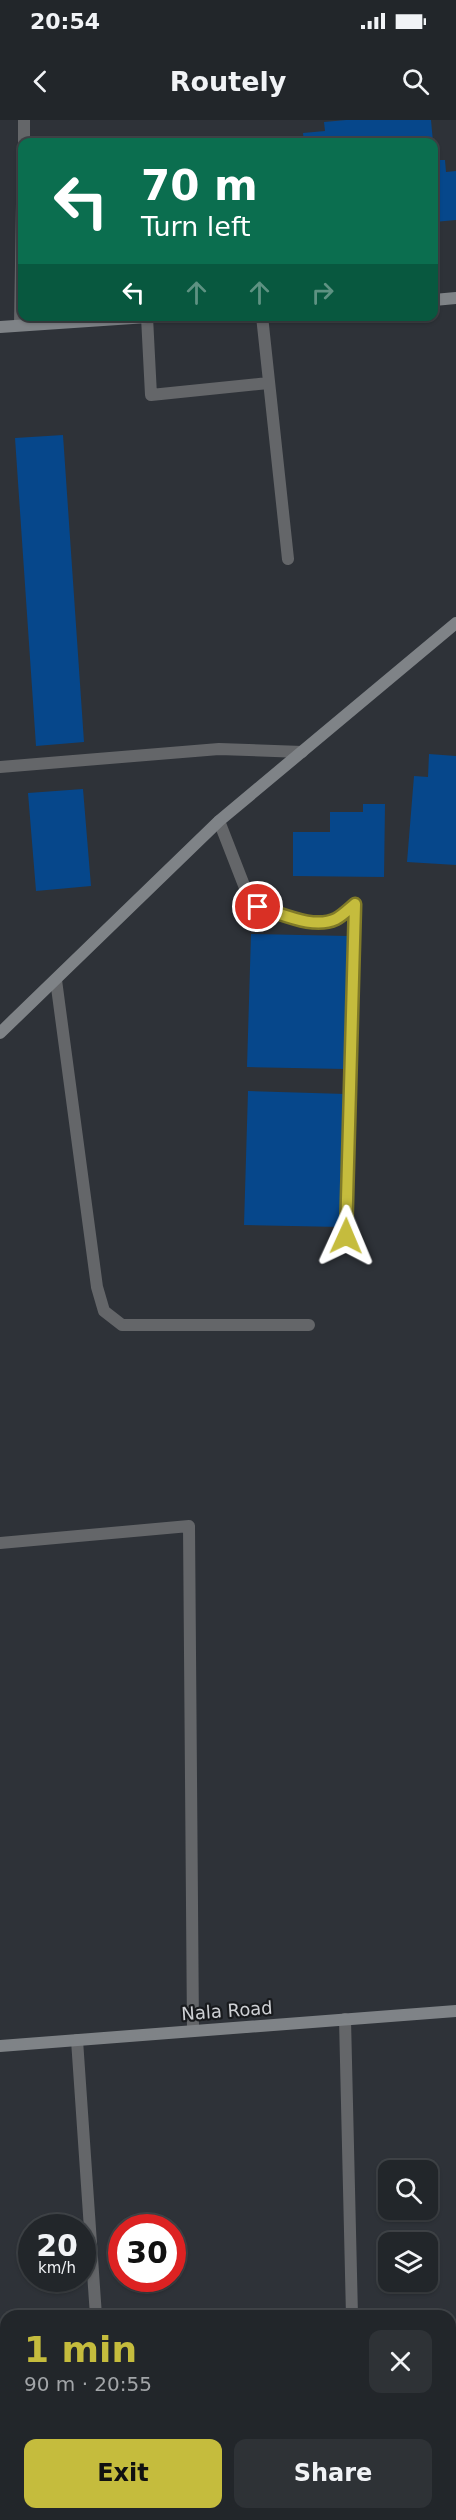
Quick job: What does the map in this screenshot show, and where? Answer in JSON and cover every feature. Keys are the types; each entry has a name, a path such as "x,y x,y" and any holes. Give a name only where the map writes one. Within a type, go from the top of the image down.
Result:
{"main road":[{"path":"438,300 456,298"},
{"path":"0,327 84,321"},
{"path":"0,1033 219,821 456,623"},
{"name":"Nala Road","path":"0,2046 456,2011"}],"street":[{"path":"24,120 24,138"},
{"path":"20,321 20,325"},
{"path":"147,321 152,395 268,383"},
{"path":"262,321 288,559"},
{"path":"0,767 219,749 302,752"},
{"path":"219,821 248,893 258,907 310,922 325,923 337,918 355,904 346,1236"},
{"path":"56,980 97,1287 104,1311 122,1325 309,1325"},
{"path":"0,1543 189,1526 193,2031"},
{"path":"345,2019 352,2310"},
{"path":"77,2040 96,2310"}],"building":[{"path":"431,120 433,138 304,138 303,133 325,131 324,122"},
{"path":"438,160 445,160 446,172 456,171 456,220 438,222"},
{"path":"63,435 84,742 36,746 15,438"},
{"path":"429,754 456,756 456,865 407,862 414,776 428,777"},
{"path":"83,789 91,886 36,891 28,793"},
{"path":"363,804 385,804 384,877 293,876 293,832 330,832 330,812 363,812"},
{"path":"251,934 348,936 345,1069 247,1067"},
{"path":"248,1091 346,1094 341,1227 244,1225"}],"route":[{"path":"258,907 310,922 325,923 337,918 355,904 346,1236"}]}
